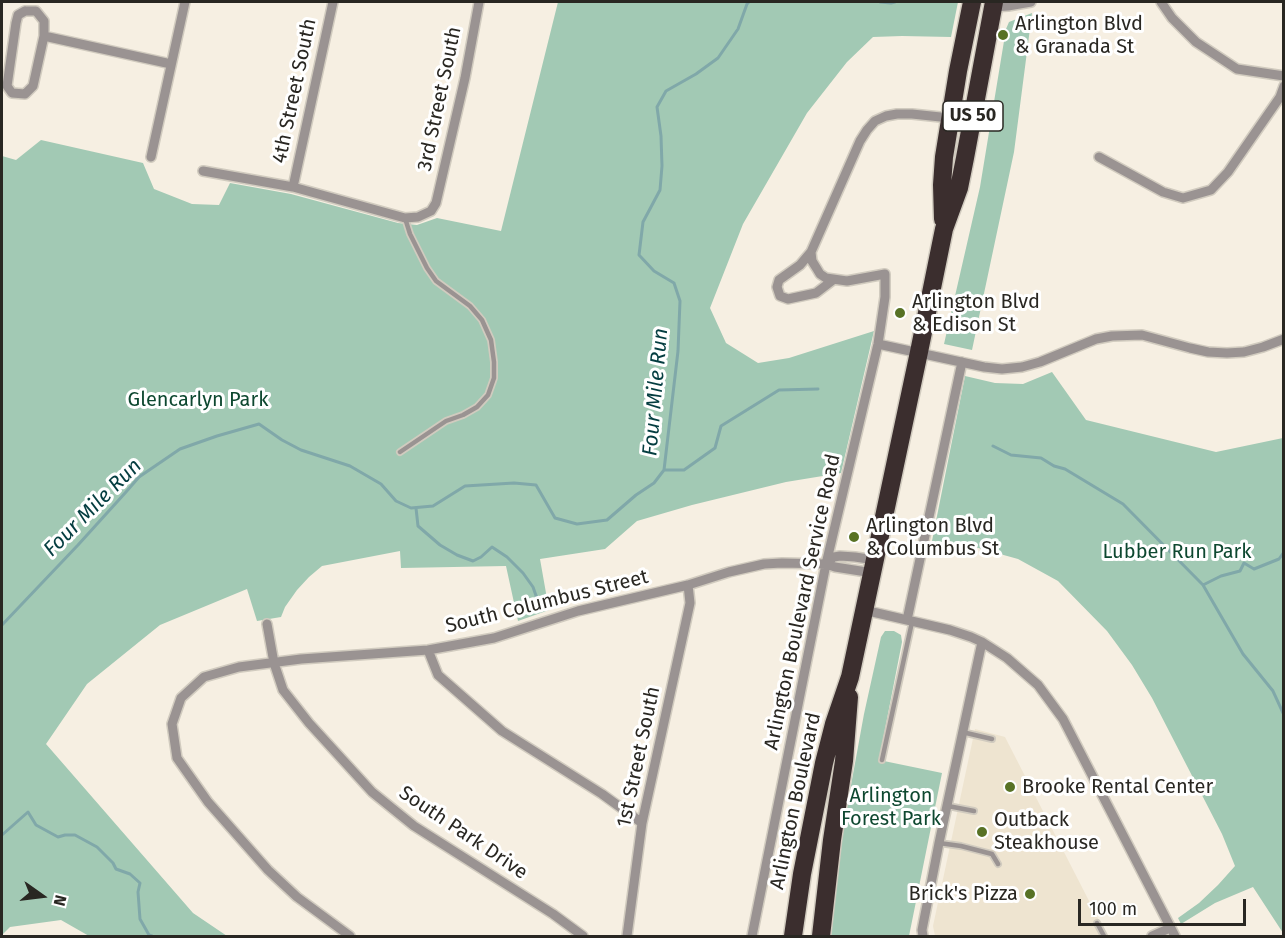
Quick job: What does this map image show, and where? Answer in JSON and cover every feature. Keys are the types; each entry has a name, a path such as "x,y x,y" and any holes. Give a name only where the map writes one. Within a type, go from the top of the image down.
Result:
{"highway":[{"name":"Arlington Boulevard","path":"944,229 942,185 950,118 972,2"},
{"name":"Arlington Boulevard","path":"793,936 801,874 824,763 850,677 944,229 959,188 994,4"},
{"name":"Arlington Boulevard","path":"821,936 845,751 850,677"}],"street":[{"path":"151,157 185,2"},
{"name":"4th Street South","path":"293,187 333,2"},
{"name":"3rd Street South","path":"405,218 418,218 425,215 436,203 465,78 479,2"},
{"path":"994,4 1008,6 1031,2"},
{"path":"1161,2 1172,18 1196,42 1237,69 1284,76"},
{"path":"25,11 36,11 44,21 44,36 33,86 25,94 12,93 7,86 18,15 25,11"},
{"path":"44,36 171,64"},
{"path":"1099,158 1163,192 1183,198 1210,190 1228,172 1280,97 1284,86"},
{"path":"812,252 812,261 820,274 833,279 816,293 788,299 780,296 777,287 779,280 800,265 812,252 860,141 867,130 886,116 897,114 950,118"},
{"path":"203,171 293,187 405,218"},
{"name":"Arlington Boulevard Service Road","path":"752,936 826,564 885,306 885,274 847,281 833,279"},
{"path":"878,344 1002,369 1040,362 1096,339 1112,336 1142,335 1208,352 1227,353 1244,352 1284,339"},
{"path":"910,620 963,362"},
{"name":"South Columbus Street","path":"350,936 297,897 268,870 208,802 177,758 172,724 181,698 204,677 240,667 301,659 428,650 494,638 578,611 764,564 874,566"},
{"name":"1st Street South","path":"627,936 642,823 690,603 688,585"},
{"path":"864,610 950,630 982,642 1011,661 1038,685 1063,719 1172,932 1152,936"},
{"name":"South Park Drive","path":"267,624 274,663 283,690 309,723 372,792 414,826 554,914 583,936"},
{"path":"923,936 922,930 939,843 982,642"},
{"path":"428,650 438,675 502,731 642,823"}],"lane":[{"path":"399,452 446,421 464,415 477,406 488,395 494,378 491,340 482,320 470,306 436,281 410,234 405,218"},
{"path":"882,760 910,620"},
{"path":"962,732 992,739"},
{"path":"947,806 975,811"},
{"path":"939,843 992,854 998,864"},
{"path":"1097,923 1104,936"}],"shaded area":[{"path":"975,729 1005,737 1107,936 935,936 933,926"}],"green space":[{"name":"Glencarlyn Park","path":"558,2 958,2 951,37 873,37 847,62 807,113 743,224 710,308 726,343 758,363 789,358 874,331 841,473 786,482 692,505 637,521 605,549 540,559 549,610 518,621 506,566 401,568 400,551 322,566 297,590 281,617 257,621 247,589 160,625 87,684 46,744 193,913 227,936 89,936 61,920 10,927 2,935 2,156 16,160 41,140 143,163 154,189 192,204 219,205 230,183 291,194 398,223 417,225 437,218 501,231"},
{"path":"1032,13 1014,152 972,350 944,344 980,187 1006,29 1009,22"},
{"name":"Lubber Run Park","path":"1052,372 1086,420 1216,452 1283,438 1283,933 1253,887 1215,903 1181,924 1178,918 1199,903 1235,866 1222,834 1152,698 1107,631 1058,581 1018,559 964,544 932,541 965,376 995,383 1023,384"},
{"name":"Arlington Forest Park","path":"885,631 894,631 901,635 902,642 879,760 942,773 909,936 830,936 845,818 864,714 881,637"}],"waterway":[{"name":"Four Mile Run","path":"2,625 139,477 180,449 259,424 301,450 350,466 381,484 396,501 411,508 433,506 465,486 514,483 536,485 555,518 577,524 607,520 654,483 664,470 678,351 680,301 674,283 654,271 639,255 643,222 660,190 661,136 657,107 666,91 718,58 738,29 749,2"},
{"name":"Four Mile Run","path":"880,2 895,2"},
{"path":"664,470 684,470 715,448 721,426 779,390 818,389"},
{"path":"993,446 1011,455 1041,458 1054,466 1065,469 1123,504 1203,585 1243,654 1273,691 1284,715"},
{"path":"416,508 418,526 440,545 457,555 473,561 492,547 507,557 533,587 540,607"},
{"path":"1203,585 1221,576 1240,571 1244,563 1254,569 1279,559 1284,552"},
{"path":"2,835 28,812 36,825 58,837 75,835 97,847 116,869 130,874 140,883 138,892 140,919 149,935 152,936"}],"place":[{"name":"Arlington Blvd & Granada St","path":"1003,35"},
{"name":"Arlington Blvd & Edison St","path":"900,313"},
{"name":"Arlington Blvd & Columbus St","path":"854,537"},
{"name":"Brooke Rental Center","path":"1010,787"},
{"name":"Outback Steakhouse","path":"982,832"},
{"name":"Brick's Pizza","path":"1030,894"}]}
